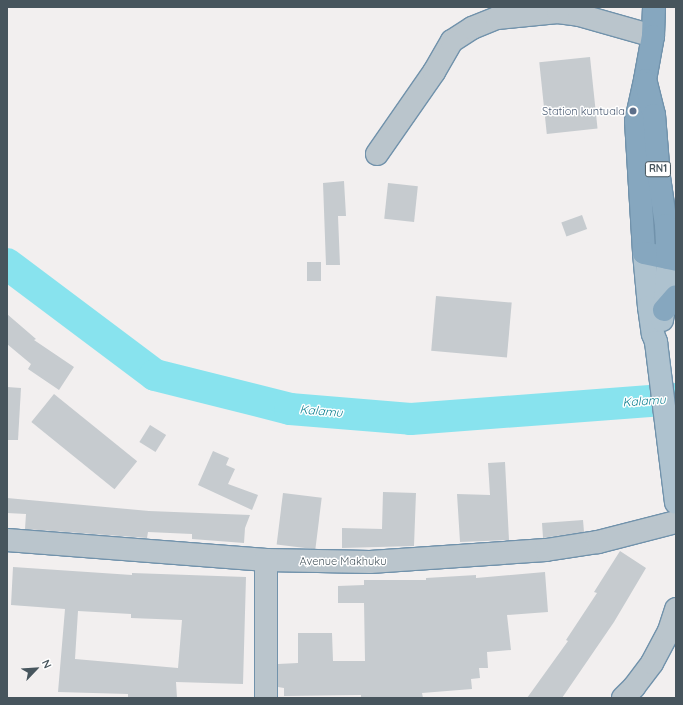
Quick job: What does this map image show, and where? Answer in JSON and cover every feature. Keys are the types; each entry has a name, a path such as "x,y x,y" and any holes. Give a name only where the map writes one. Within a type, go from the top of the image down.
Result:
{"highway":[{"name":"RN1","path":"644,253 636,121 645,80 652,36 654,7"},
{"name":"RN1","path":"645,80 654,115 659,176 671,224 672,259"},
{"path":"659,176 676,194"},
{"path":"642,229 671,224"},
{"path":"644,253 672,259"}],"main road":[{"path":"644,253 653,334 657,349 676,503"},
{"path":"657,349 670,303 672,259"}],"street":[{"path":"377,154 434,72 452,41 472,28 497,18 558,12 579,15 652,36"},
{"name":"Avenue Makhuku","path":"7,540 266,560 370,562 546,550 598,542 676,522"},
{"path":"266,560 266,698"},
{"path":"623,698 634,687 673,634 676,609"}],"building":[{"path":"590,57 598,129 547,134 539,62"},
{"path":"344,181 346,216 338,216 340,265 326,265 323,183"},
{"path":"388,183 418,186 414,222 384,219"},
{"path":"582,215 587,229 566,237 561,223"},
{"path":"307,262 321,262 321,281 307,281"},
{"path":"436,296 512,303 507,357 431,351"},
{"path":"7,314 36,339 34,340 74,367 59,390 28,369 31,364 7,344"},
{"path":"7,387 21,388 18,440 7,440"},
{"path":"54,394 137,461 114,489 31,422"},
{"path":"150,425 166,435 156,452 139,442"},
{"path":"213,451 229,458 226,465 235,469 228,484 258,495 252,510 198,485"},
{"path":"505,462 509,540 460,542 457,494 490,495 488,463"},
{"path":"383,492 416,493 414,546 342,548 342,528 382,529"},
{"path":"283,493 322,498 315,549 277,545"},
{"path":"7,498 149,511 250,515 245,528 244,543 192,539 192,534 148,532 147,538 25,529 26,514 7,513"},
{"path":"583,520 584,532 543,538 542,523"},
{"path":"620,551 646,568 614,622 562,698 527,698 568,641 566,640 597,593 594,592"},
{"path":"13,567 132,575 132,573 246,577 243,684 176,682 177,698 128,698 128,694 58,692 65,609 11,605","holes":["78,611 131,614 131,618 182,620 178,668 75,659"]},
{"path":"545,572 548,612 507,615 511,650 487,652 488,668 479,668 480,678 471,679 472,689 422,693 423,698 361,698 361,695 284,696 284,688 278,687 278,664 298,663 298,633 332,633 333,661 365,661 364,603 338,603 338,586 364,585 364,580 426,580 426,578 476,575 476,578"}],"waterway":[{"name":"Kalamu","path":"7,264 155,375 290,409 411,419 676,399"}],"place":[{"name":"Station kuntuala","path":"633,111"}]}
